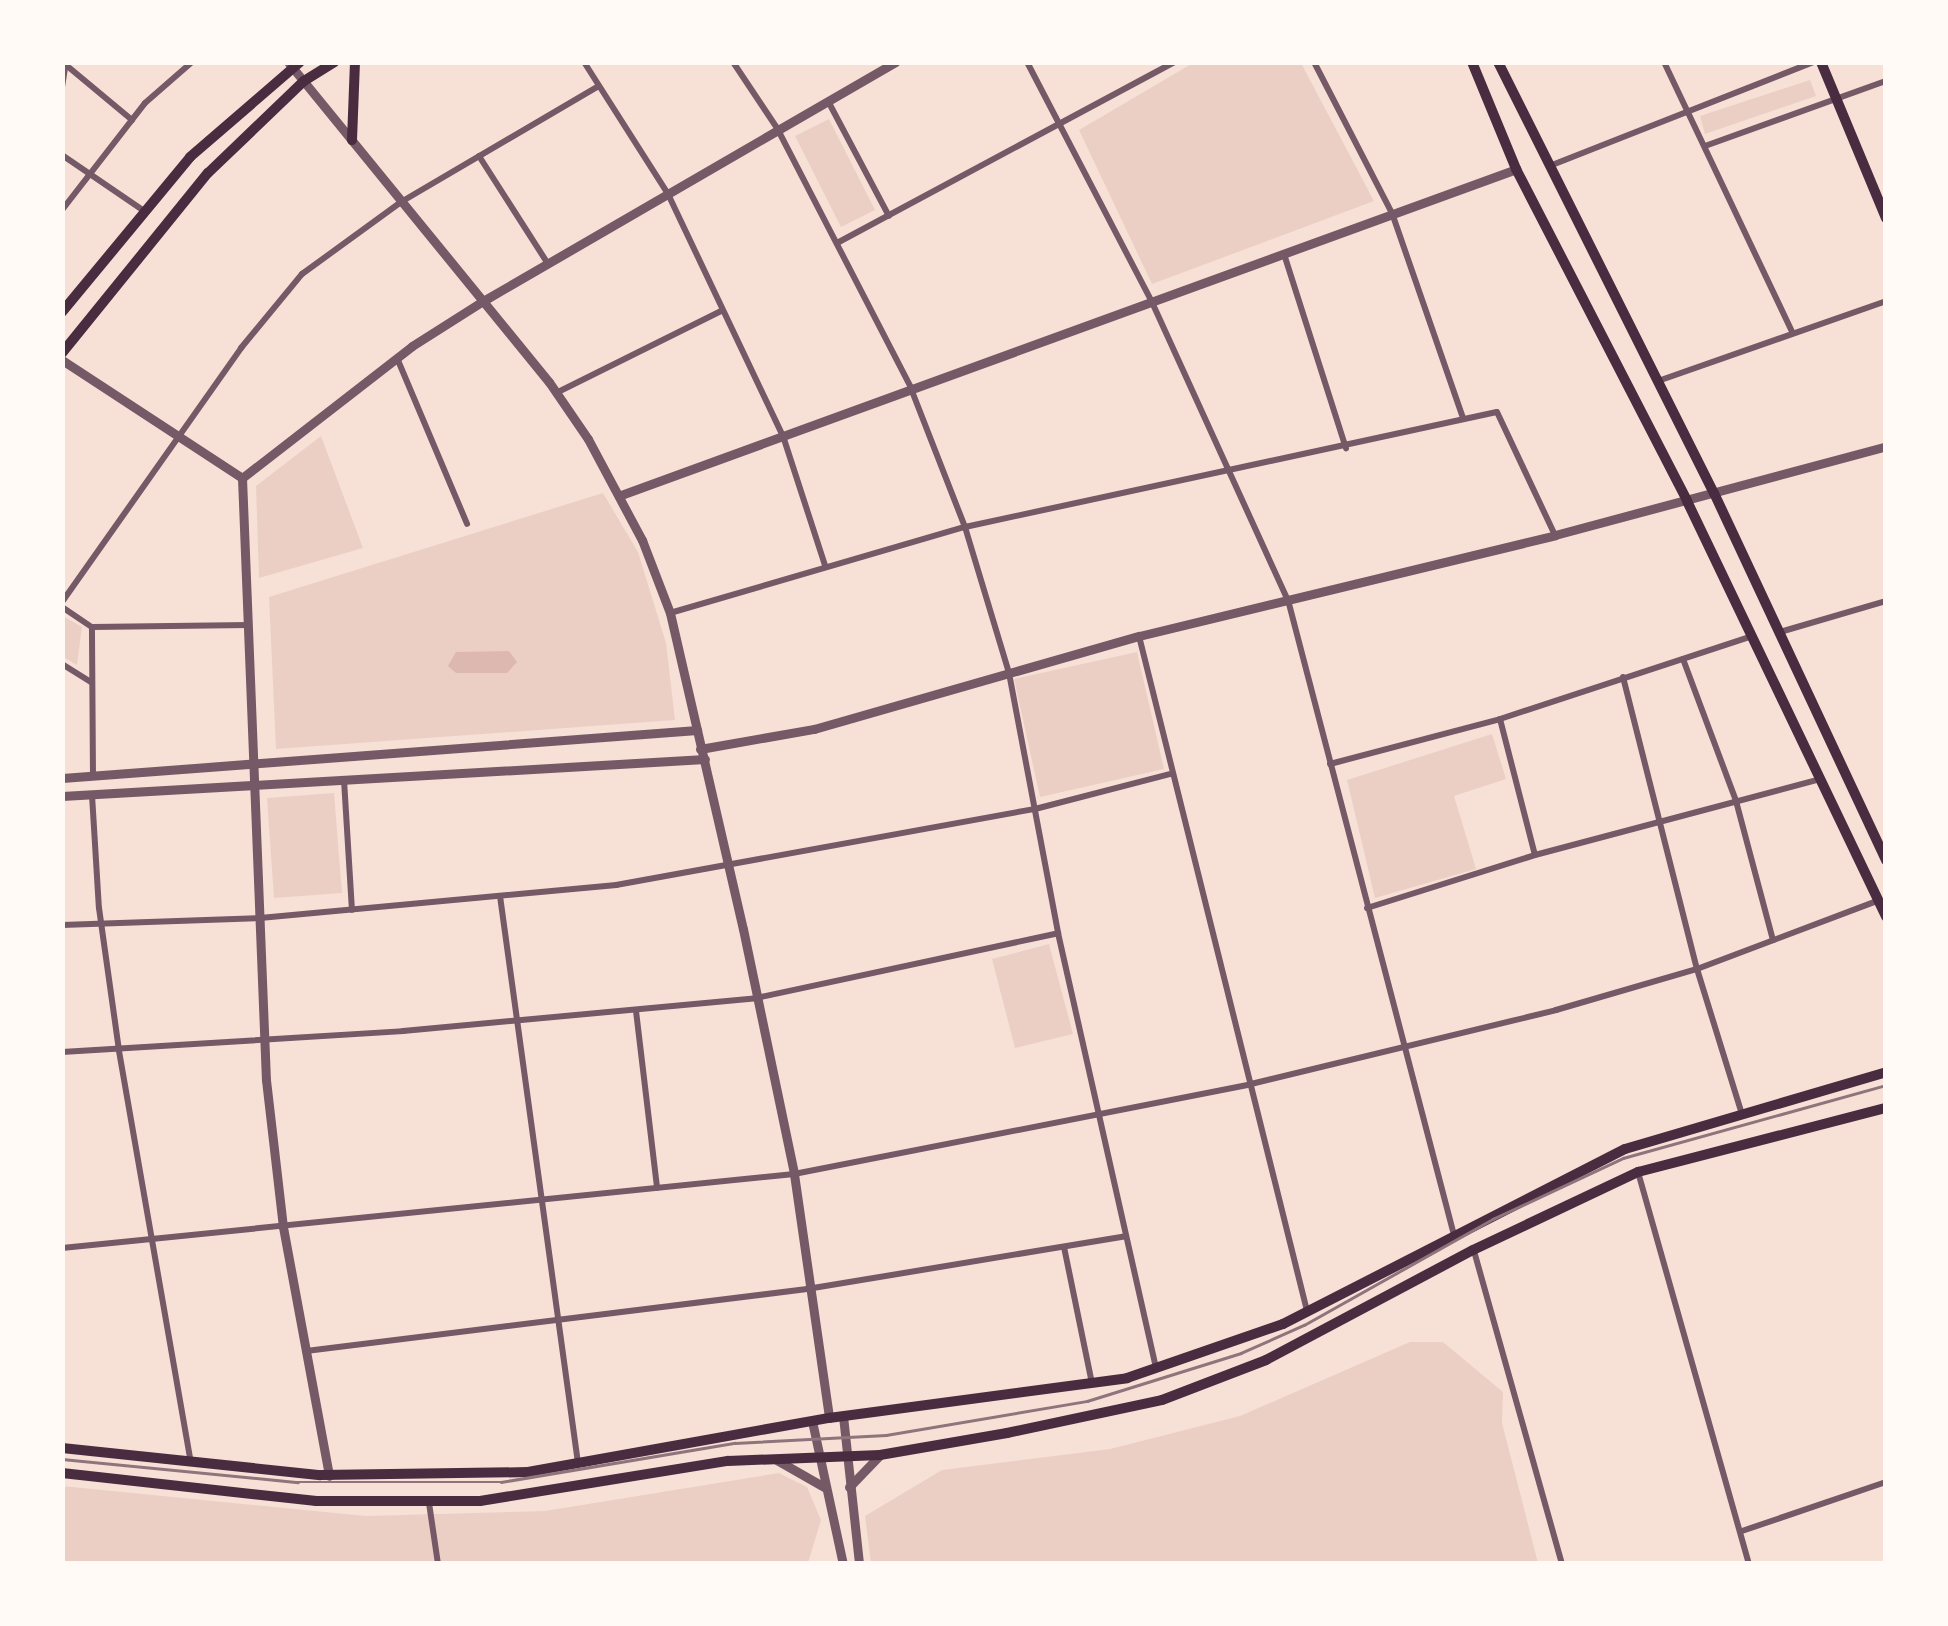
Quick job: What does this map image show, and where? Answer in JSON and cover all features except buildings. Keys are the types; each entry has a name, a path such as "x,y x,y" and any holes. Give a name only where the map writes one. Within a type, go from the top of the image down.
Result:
{"main road":[{"path":"62,357 208,173 304,81 334,62"},
{"path":"352,140 354,62"},
{"path":"1472,62 1516,170 1687,501 1886,918"},
{"path":"1498,62 1714,494 1886,861"},
{"path":"1817,62 1886,218"},
{"path":"62,312 190,157 293,64"},
{"path":"62,1448 329,1476 427,1478 578,1463 829,1418 1092,1384 1156,1369 1307,1312 1625,1149 1886,1072"},
{"path":"62,1473 260,1497 428,1503 773,1458 880,1455 1162,1400 1266,1360 1473,1250 1638,1172 1886,1108"}],"street":[{"path":"62,210 132,120 192,62"},
{"path":"584,62 668,194 724,310 784,436 825,565"},
{"path":"733,62 777,128 910,386 965,527 1009,673 1058,934 1156,1369"},
{"path":"242,478 397,358 483,301 896,62"},
{"path":"1027,62 1151,300 1288,600 1454,1235"},
{"path":"837,243 1061,128 1175,62"},
{"path":"1314,62 1392,213 1463,418"},
{"path":"1664,62 1792,331"},
{"path":"1552,165 1817,62"},
{"path":"66,64 132,120"},
{"path":"62,87 66,64"},
{"path":"293,64 556,392 621,495 670,613 794,1174 807,1290 829,1418"},
{"path":"1705,146 1886,80"},
{"path":"250,626 92,627 62,604 178,436 302,274 401,202 599,86"},
{"path":"828,100 889,216"},
{"path":"62,155 144,210"},
{"path":"478,156 548,264"},
{"path":"621,495 910,386 1516,170"},
{"path":"1284,252 1346,448"},
{"path":"1658,381 1886,301"},
{"path":"556,392 724,310"},
{"path":"62,357 242,478"},
{"path":"397,358 467,524"},
{"path":"670,613 965,527 1346,448 1497,412 1555,535"},
{"path":"62,796 703,754 814,729 1139,636 1555,535 1886,446"},
{"path":"242,478 258,786 265,1040 283,1227 329,1476"},
{"path":"1779,632 1886,602"},
{"path":"92,627 93,778"},
{"path":"1139,636 1170,774 1307,1312"},
{"path":"1330,764 1500,719 1750,638"},
{"path":"1683,659 1736,801 1774,940"},
{"path":"62,664 92,683"},
{"path":"1623,677 1697,969 1743,1117"},
{"path":"1500,719 1535,854"},
{"path":"62,778 698,730"},
{"path":"62,924 260,918 500,896 729,869 1034,809 1170,774"},
{"path":"1366,908 1535,854 1821,778"},
{"path":"344,780 352,910"},
{"path":"92,794 119,1051 191,1462"},
{"path":"500,896 514,1020 578,1463"},
{"path":"62,1248 794,1174 1251,1084 1403,1046 1697,969 1878,900"},
{"path":"62,1052 265,1040 756,998 1058,934"},
{"path":"636,1011 657,1188"},
{"path":"1638,1172 1749,1564"},
{"path":"306,1351 807,1290 1126,1236"},
{"path":"1064,1247 1092,1384"},
{"path":"1473,1250 1562,1564"},
{"path":"843,1416 848,1487 860,1564"},
{"path":"812,1421 816,1457 843,1564"},
{"path":"848,1487 880,1455"},
{"path":"773,1458 824,1487"},
{"path":"1742,1531 1886,1482"},
{"path":"428,1503 438,1564"}],"shaded area":[{"path":"1193,63 1301,63 1374,201 1152,284 1079,130"},
{"path":"1810,80 1816,96 1705,134 1700,116"},
{"path":"829,119 875,210 841,227 795,136"},
{"path":"321,436 363,548 259,578 256,486"},
{"path":"603,493 638,552 666,643 675,720 276,749 269,597"},
{"path":"63,616 82,627 77,665 63,657"},
{"path":"509,651 517,662 507,673 456,673 448,666 456,652"},
{"path":"1137,652 1164,769 1040,797 1014,679"},
{"path":"1492,734 1506,779 1454,796 1476,869 1375,898 1347,780"},
{"path":"334,793 342,893 274,898 267,798"},
{"path":"1049,944 1073,1034 1015,1048 992,959"},
{"path":"1410,1342 1443,1342 1503,1392 1502,1423 1538,1563 871,1563 865,1516 942,1470 1110,1449 1240,1416"},
{"path":"779,1473 807,1487 821,1520 808,1563 63,1564 62,1486 366,1516 545,1511"}],"tram line":[{"path":"62,1459 298,1482 501,1482 735,1443 886,1435 1087,1401 1241,1353 1304,1325 1493,1219 1623,1158 1886,1085"}]}
